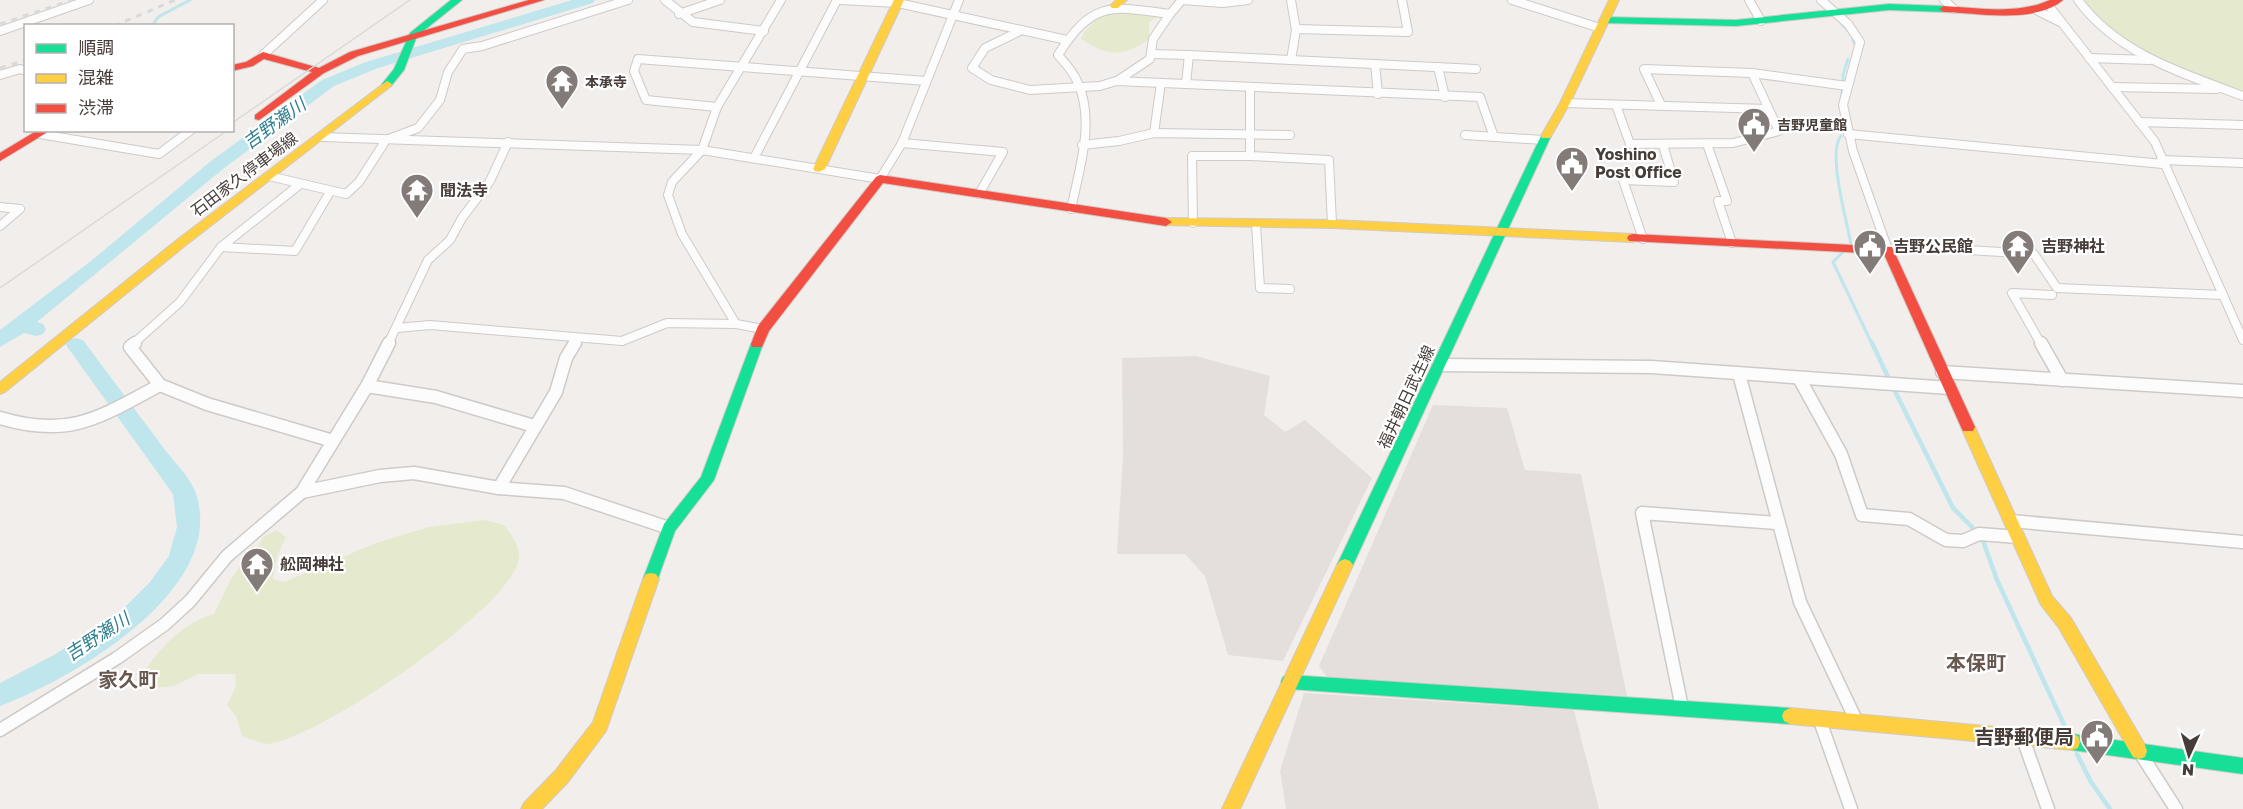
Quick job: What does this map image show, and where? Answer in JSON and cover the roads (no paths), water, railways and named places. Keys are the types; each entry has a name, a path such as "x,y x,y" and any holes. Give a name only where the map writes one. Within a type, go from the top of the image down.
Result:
{"street":[{"path":"0,31 89,0"},
{"path":"234,68 249,64 263,56 323,0"},
{"path":"411,39 457,0"},
{"path":"259,117 320,71 354,54 539,0"},
{"path":"269,176 346,194 359,182 386,140 418,128 440,100 448,72 463,49 482,46 501,38 628,0"},
{"path":"665,0 679,14 704,26 764,31"},
{"path":"679,14 720,0"},
{"path":"736,324 682,234 669,200 672,182 702,150 717,107 781,0"},
{"path":"754,159 838,0 899,2 1067,40"},
{"path":"530,809 562,776 600,726 669,528 707,480 764,329 880,179 902,143 959,0"},
{"path":"1022,30 982,50 975,58 972,68 991,80 1030,90 1100,86 1116,81 1150,59 1153,39 1182,0 1223,3 1248,0"},
{"path":"1291,0 1296,30 1291,60"},
{"path":"1296,30 1408,32 1402,0"},
{"path":"1512,0 1536,3 1602,24 1736,23 1889,7 2048,5"},
{"name":"福井朝日武生線","path":"1231,809 1543,140 1565,104 1614,0"},
{"path":"1749,0 1761,21"},
{"path":"1821,0 1848,24 1860,42 1843,105 1848,134 1888,250 2046,600 2065,622 2139,751 2176,809"},
{"path":"2078,0 2091,18 2104,30 2152,60 2243,96"},
{"path":"819,169 899,2"},
{"path":"1071,209 1082,145 1084,111 1080,86 1058,55 1067,40 1088,18 1119,3 1170,14"},
{"path":"2048,5 2155,142 2223,295 2240,324 2243,340"},
{"path":"2048,5 2063,24"},
{"name":"石田家久停車場線","path":"0,390 182,242 381,92 396,75 411,39"},
{"path":"1151,54 1476,69"},
{"path":"1186,84 1189,55"},
{"path":"263,56 320,71"},
{"path":"2089,58 2152,60"},
{"path":"717,107 646,100 634,70 638,59 926,81"},
{"path":"1375,64 1378,94"},
{"path":"1438,68 1445,97"},
{"path":"0,75 20,69 24,70"},
{"path":"1661,105 1644,69 1752,73 1847,86"},
{"path":"1616,105 1630,144 1733,143 1779,131 1752,73"},
{"path":"1116,81 1480,97 1494,137"},
{"path":"1154,133 1161,83"},
{"path":"1250,87 1250,156"},
{"path":"2112,87 2226,89"},
{"path":"1565,104 1768,109"},
{"path":"2139,122 2243,125"},
{"path":"0,158 43,132 159,154 188,132"},
{"path":"1082,145 1119,141 1154,133 1290,135"},
{"path":"1848,134 2162,162 2243,163"},
{"path":"1465,135 1543,140"},
{"path":"322,136 702,150 1152,222 1332,224 1501,234 1888,250 1901,246 2034,254 2057,288 2223,295"},
{"path":"0,730 117,658 165,624 190,601 227,556 302,492 367,386 428,260 450,240 490,181 508,142"},
{"path":"902,143 1003,152 979,194"},
{"path":"1707,144 1727,201 1718,201 1732,243"},
{"path":"1643,239 1623,180 1674,182 1663,145"},
{"path":"1193,223 1192,156 1250,156 1329,160 1332,224"},
{"path":"299,184 221,247 180,302 130,347 160,385 207,404 333,441"},
{"path":"221,247 295,251 330,192"},
{"path":"0,207 21,209 0,226"},
{"path":"1256,224 1260,288 1290,289"},
{"path":"2052,295 2012,293 2062,380"},
{"path":"397,328 430,325 622,341 667,323 736,324 764,329"},
{"path":"499,488 556,392 566,358 578,338"},
{"path":"1439,365 1651,367 1950,388"},
{"path":"1942,372 2243,391"},
{"path":"1739,374 1800,602 1856,720"},
{"path":"1799,378 1841,454 1862,515 1909,519 1946,540 1963,541 1979,534 2018,537"},
{"path":"1,419 20,426 40,428 63,429 82,425 160,385"},
{"path":"367,386 436,397 534,426"},
{"path":"302,492 380,476 414,473 499,488 564,493 669,528"},
{"path":"1682,708 1642,513 1777,522"},
{"path":"2011,521 2243,543"},
{"path":"1289,682 1856,720 2022,736 2243,766"},
{"path":"1819,718 1851,809"},
{"path":"2022,736 2048,809"}],"waterway":[{"path":"153,24 158,17 190,0"},
{"name":"吉野瀬川","path":"21,325 98,265 217,165 328,83 372,65 588,0"},
{"path":"1841,23 1852,35 1854,43"},
{"path":"1842,96 1843,75 1848,59"},
{"path":"1841,136 1837,144 1837,171 1851,244 1833,262 1872,344"},
{"path":"0,340 21,325"},
{"name":"吉野瀬川","path":"21,325 36,329"},
{"path":"1872,343 1888,377"},
{"name":"吉野瀬川","path":"0,695 63,663 98,642 131,617 159,590 179,559 189,527 184,492 76,345"},
{"path":"1895,391 1953,508 1974,529"},
{"path":"1982,538 1997,580 2066,729"},
{"path":"2077,754 2091,782 2110,809"}],"tram line":[{"path":"234,122 410,0"},
{"path":"0,288 225,132"}],"railway":[{"path":"0,24 72,0"},
{"path":"119,24 175,0"},
{"path":"0,68 24,61"}],"place":[{"name":"本承寺","path":"562,110"},
{"name":"吉野児童館","path":"1754,153"},
{"name":"Yoshino Post Office","path":"1572,192"},
{"name":"聞法寺","path":"417,219"},
{"name":"吉野公民館","path":"1870,275"},
{"name":"吉野神社","path":"2018,275"},
{"name":"舩岡神社","path":"257,593"},
{"name":"吉野郵便局","path":"2097,765"}],"district":[{"name":"本保町","path":"1976,662"},
{"name":"家久町","path":"128,679"}]}
